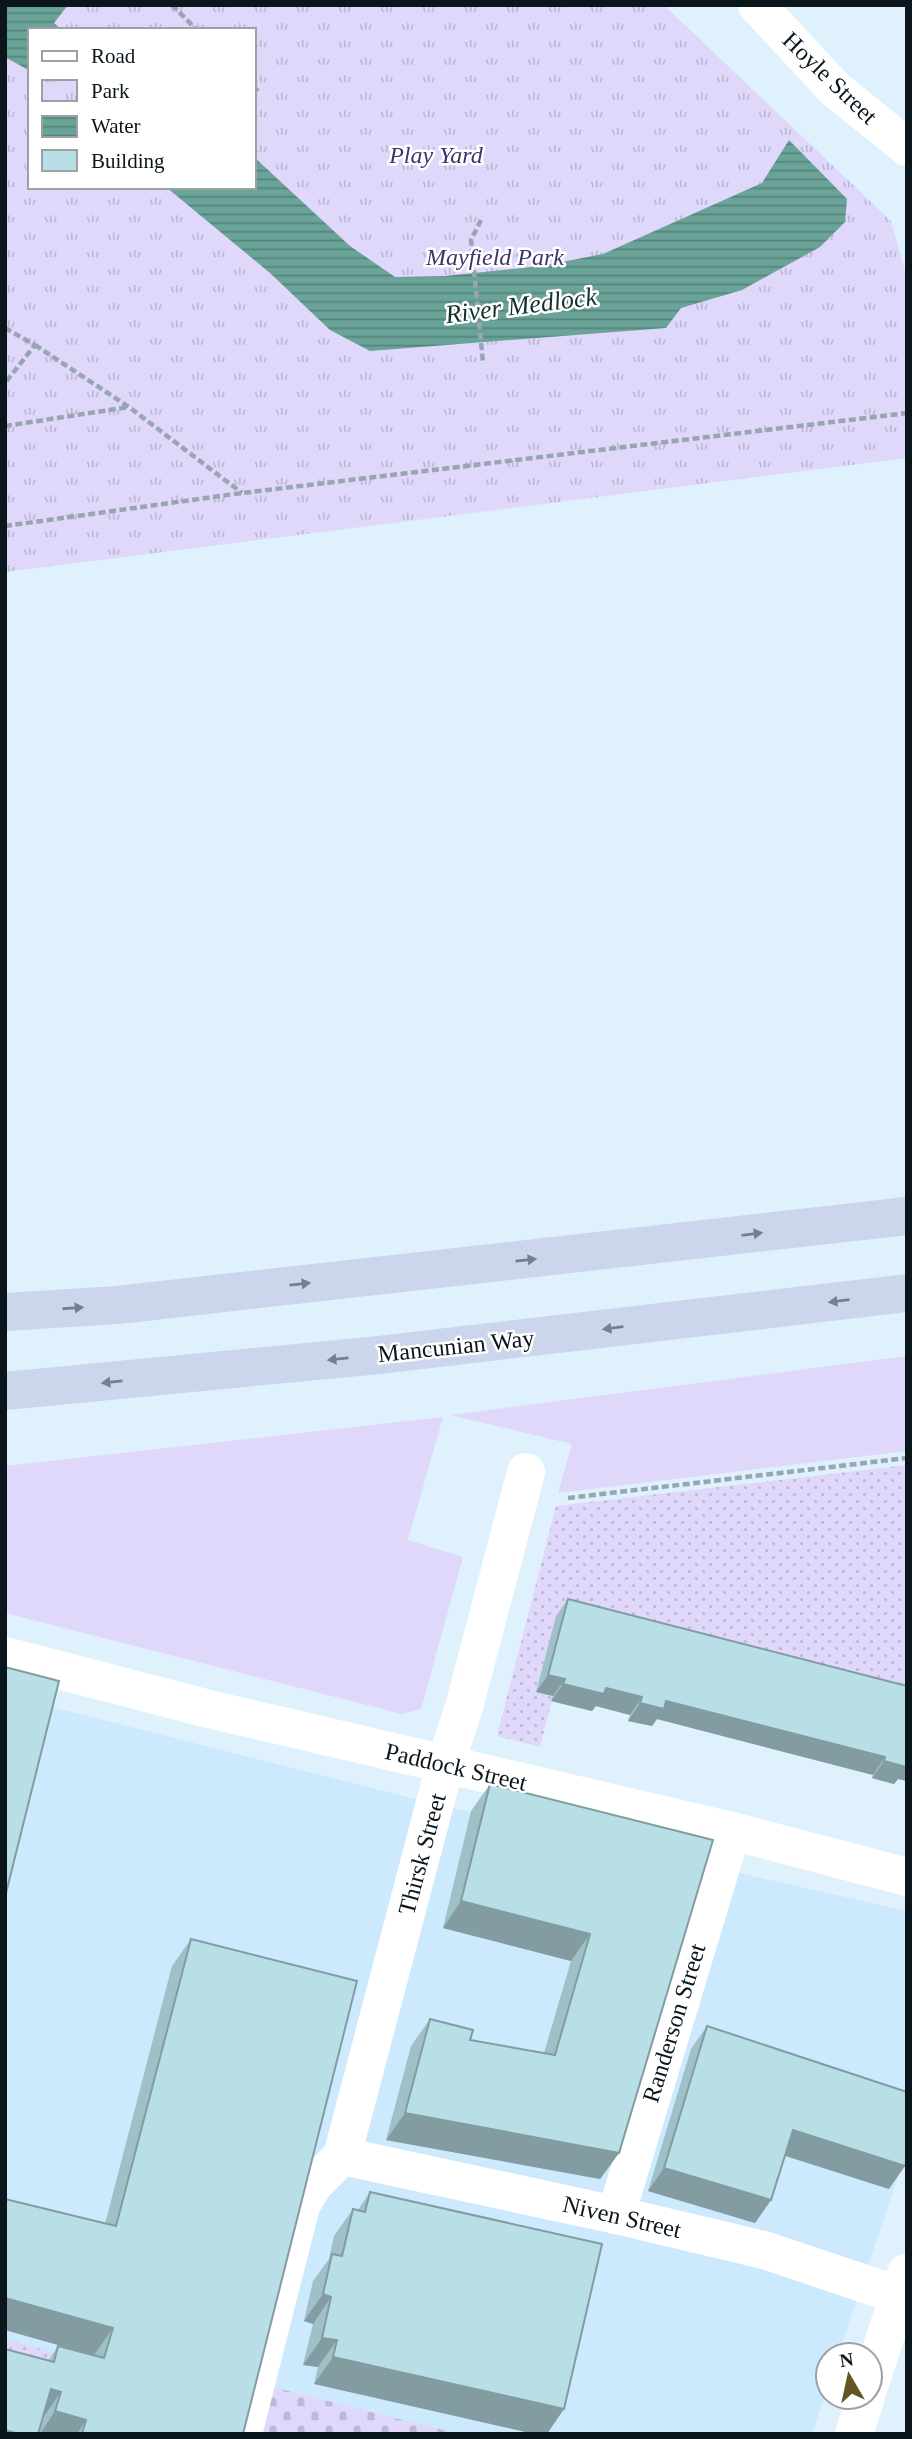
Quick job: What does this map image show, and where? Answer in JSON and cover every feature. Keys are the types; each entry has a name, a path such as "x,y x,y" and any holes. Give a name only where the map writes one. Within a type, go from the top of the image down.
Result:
{"highway":[{"path":"5,1312 118,1305 907,1216"},
{"name":"Mancunian Way","path":"5,1391 406,1352 907,1293"}],"street":[{"name":"Hoyle Street","path":"757,5 835,89 907,148"},
{"name":"Thirsk Street","path":"342,2156 445,1765 464,1707 526,1472"},
{"name":"Paddock Street","path":"5,1656 209,1709 732,1831 907,1877"},
{"name":"Randerson Street","path":"616,2215 732,1831"},
{"name":"Niven Street","path":"342,2156 616,2215 903,2283"},
{"path":"243,2434 301,2206 313,2185 342,2156"},
{"path":"884,2341 903,2283"},
{"path":"854,2434 861,2411"}],"path":[{"path":"172,5 195,28"},
{"path":"481,220 471,240 483,363"},
{"path":"5,328 129,408 242,493"},
{"path":"5,383 35,345"},
{"path":"5,426 129,408"},
{"path":"5,526 242,493 907,413"},
{"path":"564,1498 907,1458"}],"shaded area":[{"path":"5,1695 426,1802 907,1911 907,2150 843,2341 814,2341 814,2411 820,2411 812,2434 5,2434"}],"green space":[{"name":"Mayfield Park","path":"5,5 664,5 891,221 907,278 907,458 5,572"},
{"path":"907,1356 907,1451 558,1493 572,1444 450,1415"},
{"path":"443,1417 408,1540 463,1557 421,1709 402,1714 5,1613 5,1466"},
{"path":"907,1465 907,1706 556,1617 536,1692 553,1696 540,1747 497,1736 556,1506"},
{"path":"5,2339 91,2363 5,2381"},
{"path":"268,2386 459,2434 256,2434"}],"water":[{"path":"5,5 68,5 54,23 60,28 28,28 28,70 5,57"},
{"name":"River Medlock","path":"789,140 847,199 845,222 820,247 742,290 681,308 666,328 370,351 330,330 270,273 168,189 256,189 256,159 350,246 395,277 445,276 541,266 603,254 762,183"}],"building":[{"path":"568,1599 907,1686 906,1767 884,1761 885,1757 666,1701 664,1709 640,1703 642,1697 606,1688 604,1694 563,1684 565,1679 548,1675"},
{"path":"5,1667 59,1681 5,1897"},
{"path":"490,1784 713,1840 619,2153 405,2113 430,2019 473,2030 470,2040 555,2055 590,1934 461,1901"},
{"path":"191,1939 357,1981 243,2434 82,2434 86,2420 55,2411 61,2392 51,2389 38,2434 19,2434 5,2430 5,2349 54,2362 58,2346 104,2358 113,2328 5,2298 5,2199 116,2226"},
{"path":"707,2026 907,2092 905,2166 793,2130 771,2200 664,2168"},
{"path":"370,2192 602,2244 564,2409 333,2357 337,2340 322,2338 331,2297 323,2294 332,2254 342,2256 353,2209 365,2212"}],"park label":[{"name":"Play Yard","path":"436,155"}]}
